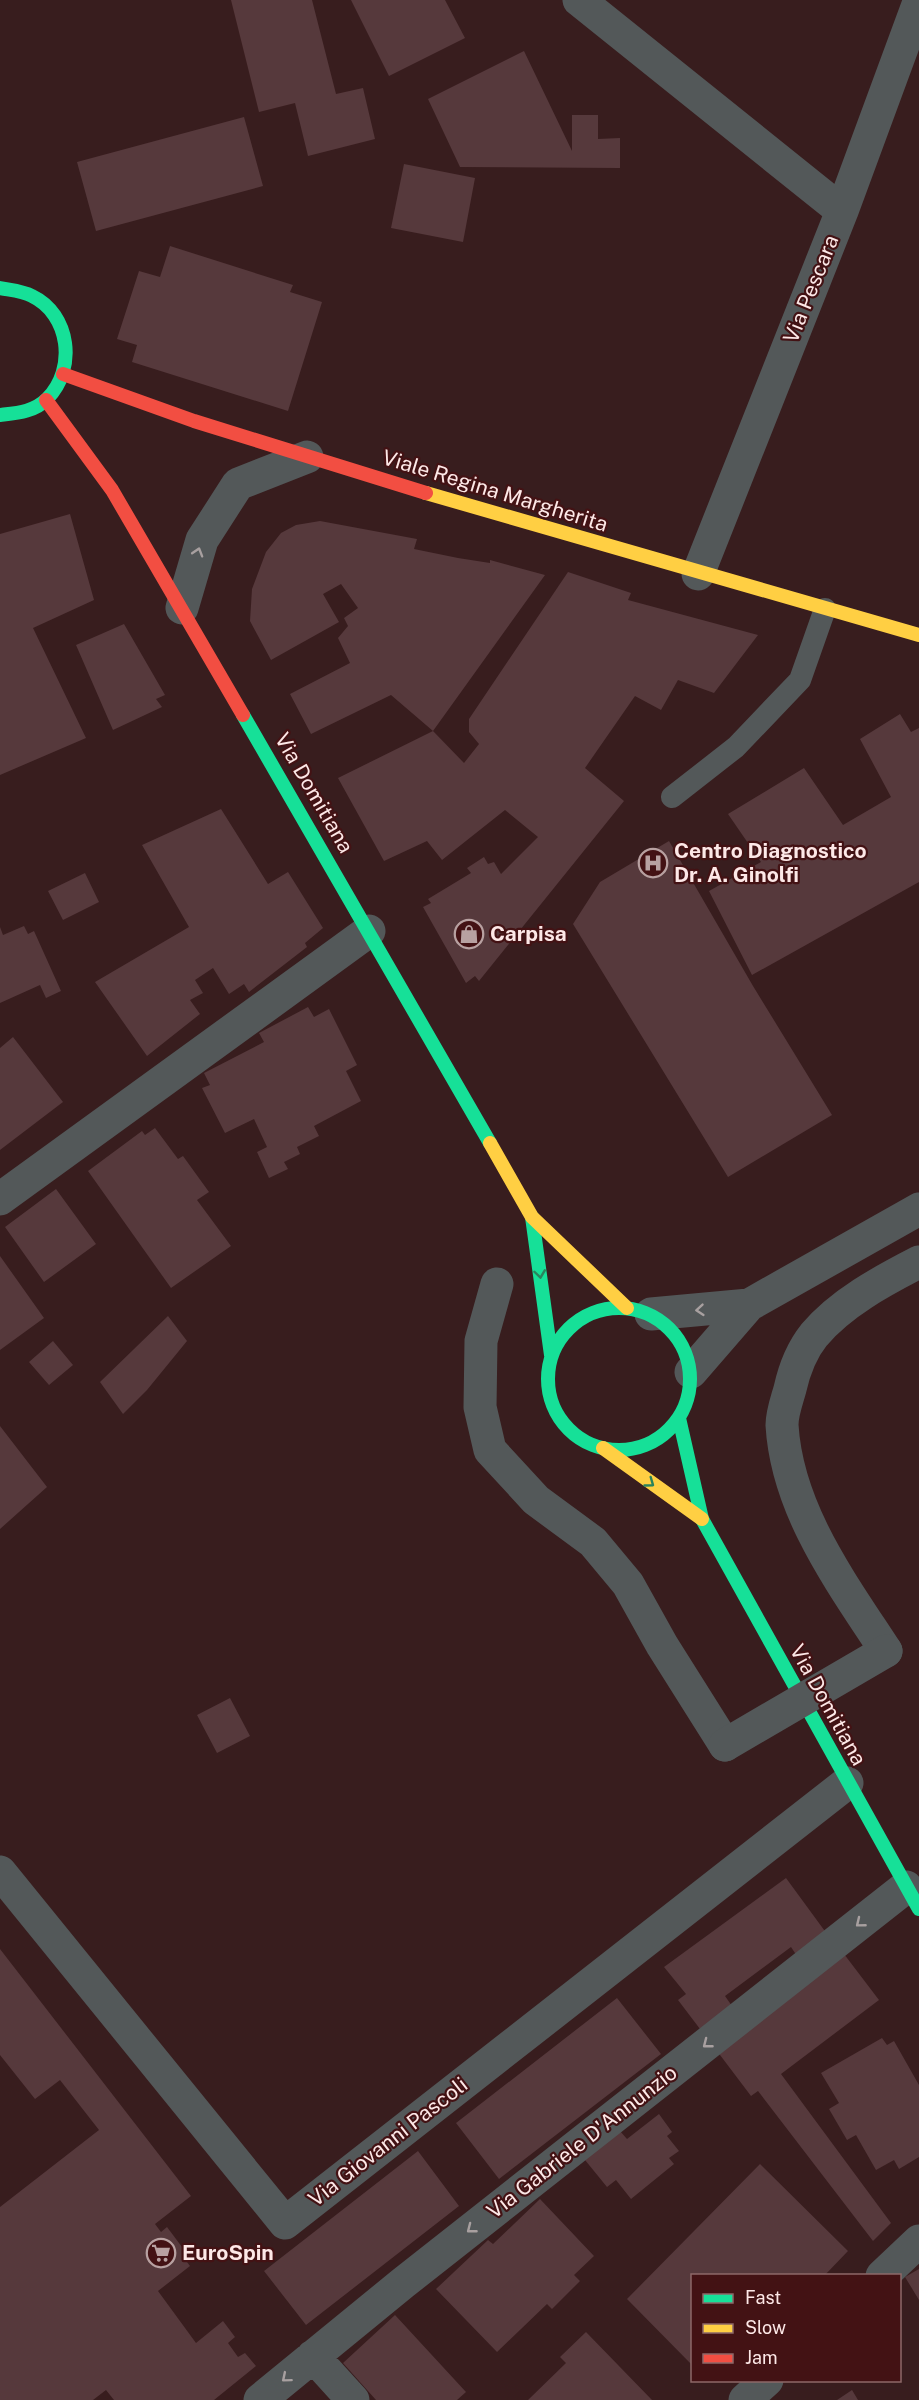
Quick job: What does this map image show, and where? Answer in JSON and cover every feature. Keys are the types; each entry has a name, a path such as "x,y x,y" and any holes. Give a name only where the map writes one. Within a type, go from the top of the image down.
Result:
{"main road":[{"path":"0,288 16,289 33,295 48,306 59,321 66,338 68,356 63,374 46,400 28,411 0,415"},
{"name":"Viale Regina Margherita","path":"63,374 308,457 698,574 919,635"},
{"name":"Via Domitiana","path":"46,400 112,490 532,1216 639,1311"},
{"name":"Via Domitiana","path":"532,1216 551,1355"},
{"path":"603,1309 639,1311 675,1335 684,1348 691,1372 689,1396 679,1418 665,1434 646,1446 624,1450 603,1449 580,1439 562,1423 551,1402 547,1378 551,1355 563,1334 581,1318 603,1309"},
{"name":"Via Domitiana","path":"679,1418 702,1519 913,1898"},
{"name":"Via Domitiana","path":"603,1449 702,1519"}],"street":[{"path":"579,0 842,211"},
{"name":"Via Pescara","path":"698,574 842,211 919,2"},
{"path":"182,608 202,540 238,484 308,457"},
{"path":"0,1199 369,931"},
{"path":"691,1372 749,1305 919,1209"},
{"path":"497,1284 481,1341 480,1407 490,1450 536,1500 593,1542 628,1584 662,1646 725,1744 886,1651 836,1574 803,1512 789,1469 782,1422 794,1372 814,1336 848,1304 919,1262"},
{"path":"639,1311 749,1305"},
{"name":"Via Giovanni Pascoli","path":"0,1872 285,2223 848,1783"},
{"name":"Via Gabriele D'Annunzio","path":"260,2400 313,2356 913,1898"},
{"path":"884,2274 919,2241"},
{"path":"313,2356 353,2400"},
{"path":"745,2400 765,2382"}],"lane":[{"path":"672,797 736,747 800,680 825,609"}],"building":[{"path":"231,0 312,0 336,94 363,88 375,139 308,156 295,103 259,112"},
{"path":"351,0 445,0 465,38 389,76"},
{"path":"524,51 572,151 572,115 598,115 598,139 620,138 620,168 460,167 428,99"},
{"path":"244,117 263,186 96,231 77,162"},
{"path":"404,164 475,178 463,242 391,228"},
{"path":"170,246 293,285 290,292 322,302 288,411 132,362 137,345 117,339 139,271 160,277"},
{"path":"70,514 94,600 33,628 86,738 0,775 0,534"},
{"path":"320,521 417,539 414,549 490,563 490,560 545,575 433,731 391,695 311,734 290,694 350,663 338,638 348,626 344,618 358,608 341,584 323,594 339,622 271,660 250,621 252,589 266,552 281,533 296,525"},
{"path":"568,572 631,593 628,600 758,635 714,693 678,680 661,710 635,696 585,768 624,801 479,981 475,976 466,983 423,907 431,903 428,899 471,873 467,868 484,857 488,864 494,862 501,874 538,837 505,810 442,860 427,841 384,861 338,778 433,731 464,763 479,744 469,732 469,719"},
{"path":"124,624 165,695 156,699 162,707 113,730 76,645"},
{"path":"900,714 911,732 919,728 919,882 752,975 709,891 761,862 728,814 804,768 843,825 891,797 860,739"},
{"path":"221,809 268,884 288,872 323,928 305,943 307,947 249,992 244,984 229,994 213,968 195,980 203,993 190,1000 200,1014 147,1056 95,982 189,927 142,845"},
{"path":"669,841 753,986 832,1115 728,1177 573,924 600,882"},
{"path":"85,873 99,902 63,920 48,891"},
{"path":"24,926 28,934 34,931 61,991 46,998 40,985 0,1003 0,927 3,935"},
{"path":"308,1007 314,1017 329,1009 357,1065 346,1071 361,1101 314,1126 319,1136 297,1147 300,1154 284,1162 288,1169 269,1178 257,1152 267,1147 254,1119 225,1133 202,1088 210,1085 204,1073 264,1042 259,1033"},
{"path":"13,1037 63,1102 0,1150 0,1048"},
{"path":"155,1128 178,1159 183,1156 209,1192 197,1200 231,1246 171,1288 88,1171 142,1131 145,1135"},
{"path":"56,1189 96,1244 44,1282 5,1227"},
{"path":"0,1256 44,1318 0,1350"},
{"path":"168,1316 187,1341 147,1390 123,1414 100,1382"},
{"path":"53,1341 73,1365 49,1385 29,1362"},
{"path":"0,1426 47,1487 0,1529"},
{"path":"230,1698 250,1736 217,1753 197,1715"},
{"path":"786,1878 827,1934 797,1956 791,1947 725,1996 732,2006 700,2029 678,2000 686,1994 664,1967"},
{"path":"0,1949 191,2196 155,2224 161,2232 167,2227 188,2255 184,2258 190,2266 158,2291 196,2343 223,2321 235,2337 228,2343 238,2357 245,2353 256,2366 214,2400 114,2400 106,2390 93,2400 0,2400 0,2207 99,2130 60,2080 35,2099 0,2055"},
{"path":"844,1954 879,2000 781,2074 891,2223 873,2241 758,2091 751,2096 717,2051"},
{"path":"617,1998 661,2054 499,2179 456,2123"},
{"path":"882,2038 887,2045 894,2041 919,2085 919,2157 899,2169 894,2160 876,2170 856,2135 847,2140 829,2109 839,2103 821,2073"},
{"path":"659,2114 672,2132 667,2136 679,2151 669,2158 674,2164 631,2199 616,2180 607,2187 585,2160 620,2131 627,2139"},
{"path":"418,2151 459,2206 306,2325 264,2271"},
{"path":"760,2164 848,2251 826,2274 691,2274 691,2364 627,2299"},
{"path":"540,2199 594,2256 574,2275 580,2281 552,2309 547,2304 497,2352 436,2289 488,2240 493,2244"},
{"path":"919,2269 919,2300 905,2277"},
{"path":"395,2315 466,2392 457,2400 376,2400 343,2363"},
{"path":"586,2332 652,2400 528,2400 566,2363 560,2357"},
{"path":"852,2390 858,2400 837,2400"}],"traffic: fast":[{"path":"0,288 28,294 45,304 55,315 65,343 63,373 57,387 47,399 31,409 0,415"},
{"path":"243,715 490,1143"},
{"path":"532,1217 551,1355"},
{"path":"619,1308 646,1313 669,1329 685,1352 690,1379 685,1406 669,1429 646,1445 619,1450 592,1445 569,1429 553,1406 548,1379 553,1352 569,1329 592,1313 619,1308"},
{"path":"679,1418 702,1519 919,1909"}],"traffic: slow":[{"path":"426,493 919,635"},
{"path":"490,1143 532,1217 627,1308"},
{"path":"603,1448 702,1519"}],"traffic: jam":[{"path":"63,374 194,421 426,493"},
{"path":"46,400 112,490 243,715"}],"place":[{"name":"Centro Diagnostico Dr. A. Ginolfi","path":"653,863"},
{"name":"Carpisa","path":"469,934"},
{"name":"EuroSpin","path":"161,2253"}]}
